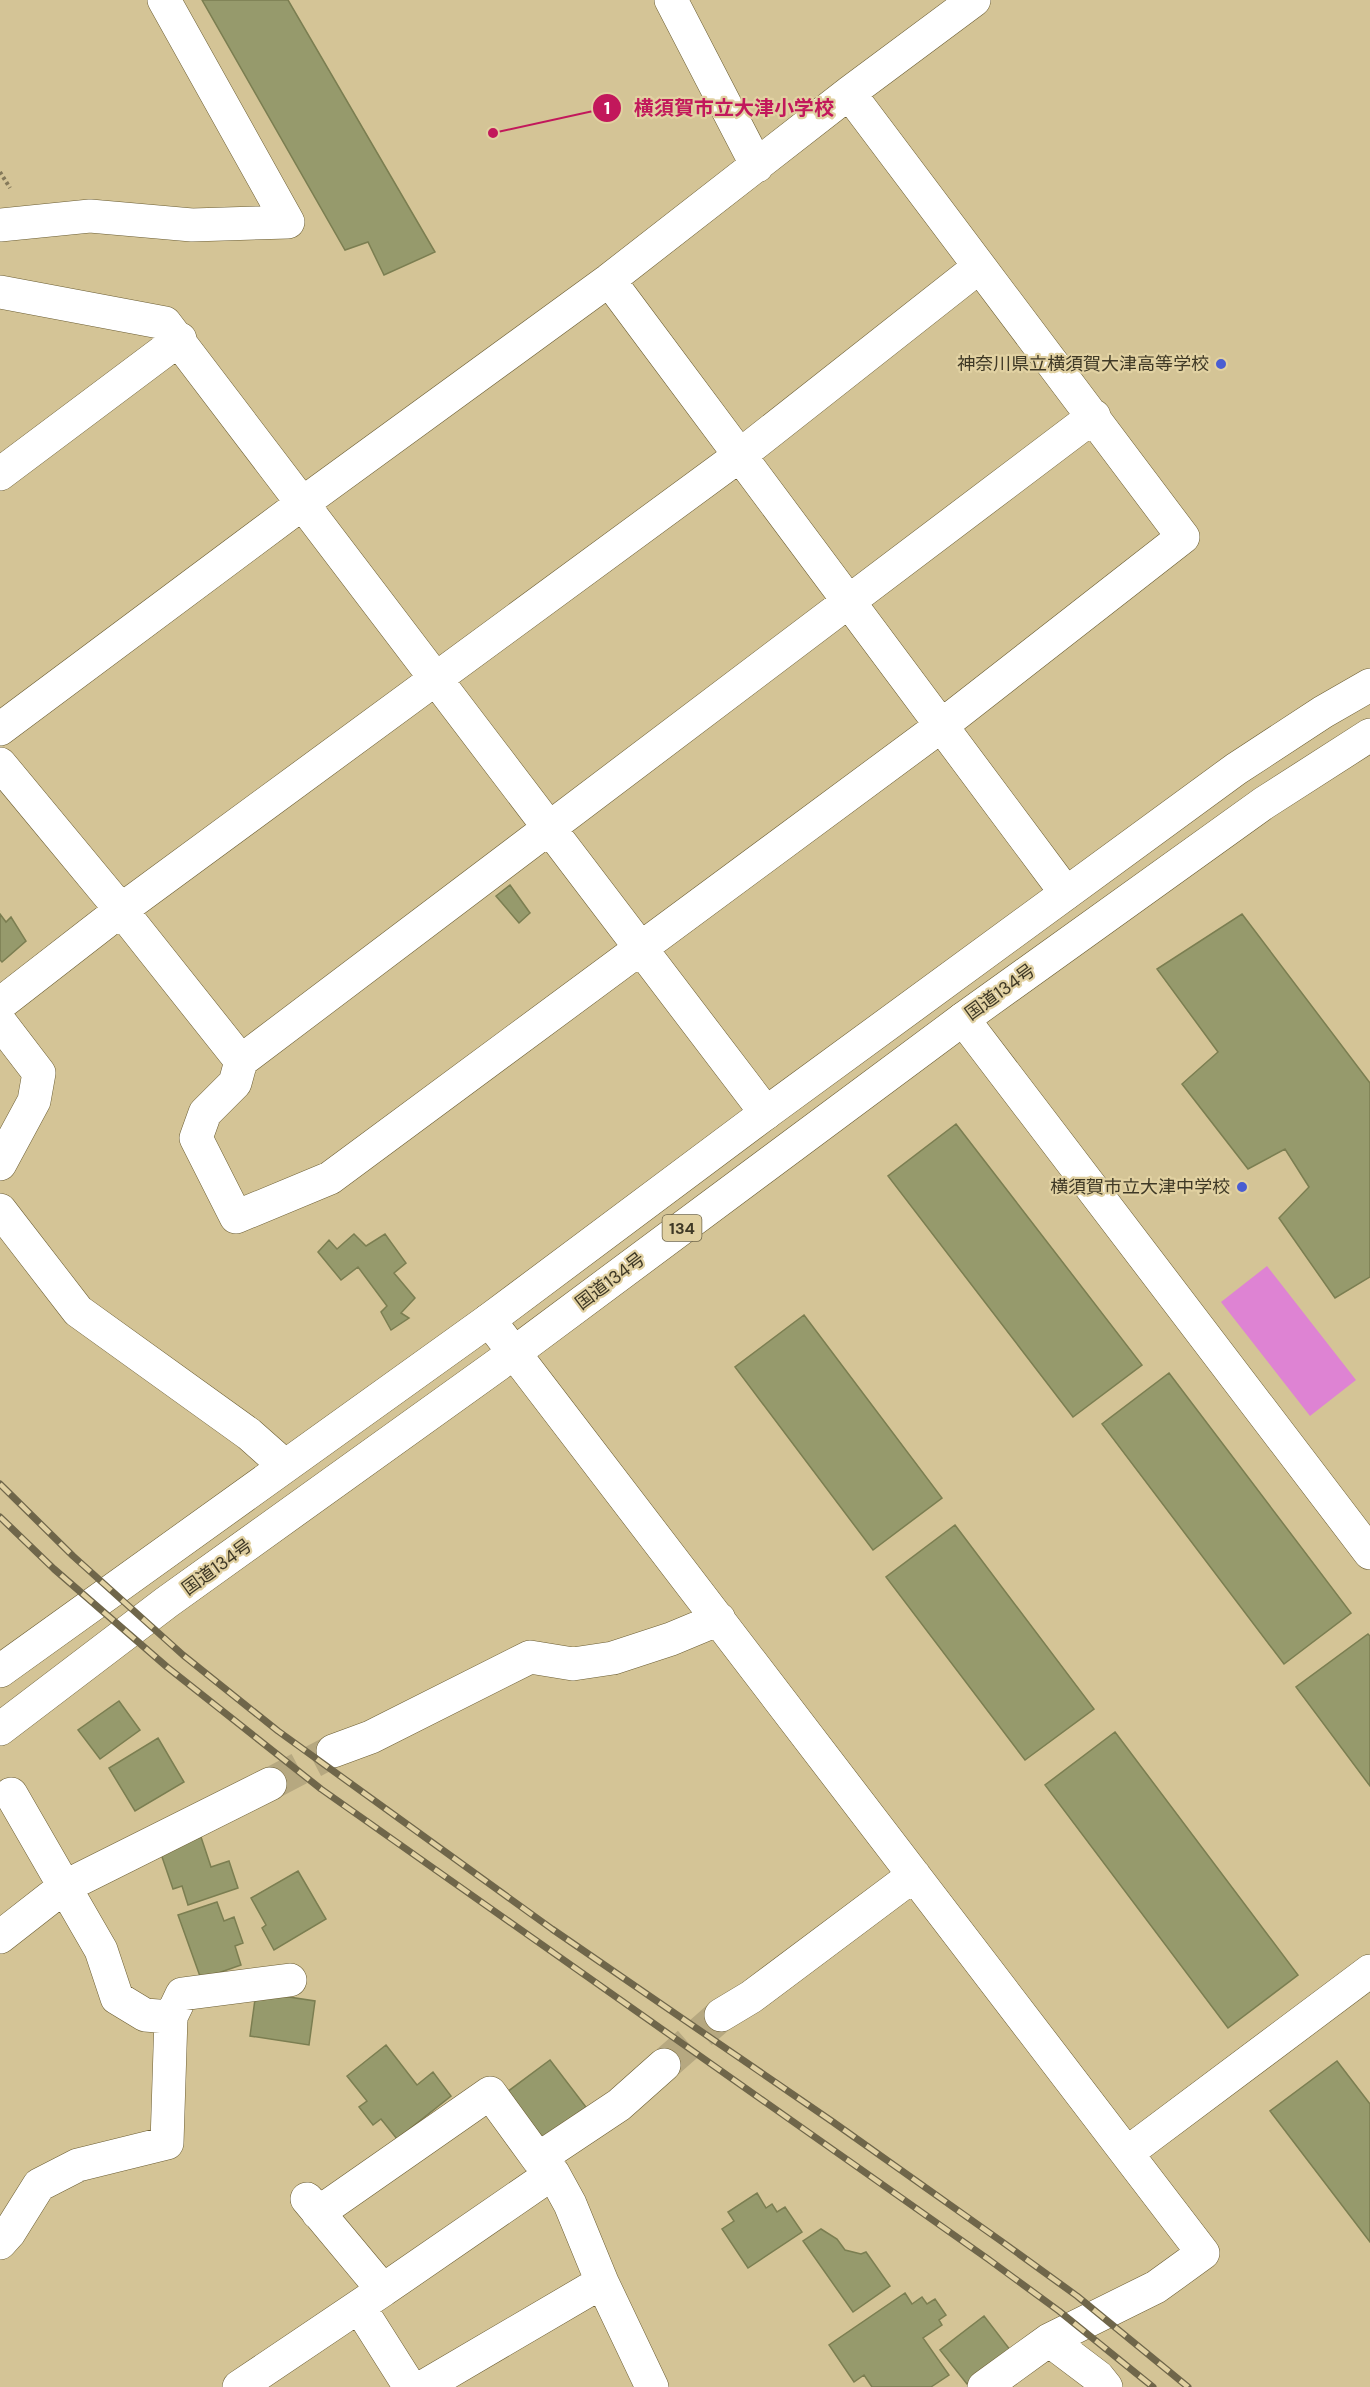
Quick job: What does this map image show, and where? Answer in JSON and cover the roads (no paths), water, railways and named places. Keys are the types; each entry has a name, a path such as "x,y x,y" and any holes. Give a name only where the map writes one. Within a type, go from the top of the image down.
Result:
{"main road":[{"path":"0,225 90,216 192,225 288,222 164,0"},
{"path":"671,0 757,166"},
{"path":"0,729 303,503 609,280 849,93 974,0"},
{"path":"849,93 1094,416 1183,537 942,726 330,1178 236,1217 196,1138 205,1113 235,1083 242,1061 1094,416"},
{"path":"0,1004 121,909 739,456 980,267"},
{"path":"609,280 1066,893"},
{"path":"0,292 165,323 180,339 766,1113"},
{"path":"0,474 180,339"},
{"name":"134","path":"0,1671 489,1320 766,1113 1236,769 1323,712 1370,685"},
{"name":"国道134号","path":"0,1729 167,1602 514,1353 963,1019 1264,802 1370,735"},
{"path":"0,764 121,909 242,1061"},
{"path":"963,1019 1370,1553"},
{"path":"0,1022 39,1073 34,1101 0,1164"},
{"path":"0,1210 78,1311 249,1434 284,1465"},
{"path":"489,1320 1203,2253 1156,2287 1049,2340 984,2387"},
{"path":"333,1751 371,1737 530,1657 573,1664 613,1658 671,1639 719,1619"},
{"path":"0,1937 64,1887 270,1784"},
{"path":"11,1794 101,1950 117,1998 145,2015 171,2017"},
{"path":"721,2015 751,1997 914,1875"},
{"path":"1127,2153 1370,1971"},
{"path":"0,2242 9,2233 39,2185 78,2165 167,2143 171,2017 182,1994 290,1980"},
{"path":"239,2387 371,2299 545,2166 619,2105 664,2064"},
{"path":"410,2387 371,2299 312,2206 490,2093 545,2166 570,2204 602,2282 652,2387"},
{"path":"423,2387 602,2282"},
{"path":"1049,2340 1098,2377 1106,2387"}],"tunnel":[{"path":"270,1784 333,1751"},
{"path":"664,2065 721,2015"}],"railway":[{"path":"0,1484 73,1556 183,1655 278,1731 552,1929 833,2122 1001,2241 1077,2296 1188,2387"},
{"path":"0,1517 54,1569 167,1667 321,1789 988,2259 1059,2311 1153,2387"}],"place":[{"name":"横須賀市立大津小学校","path":"493,133"},
{"name":"神奈川県立横須賀大津高等学校","path":"1221,364"},
{"name":"横須賀市立大津中学校","path":"1242,1187"}]}
